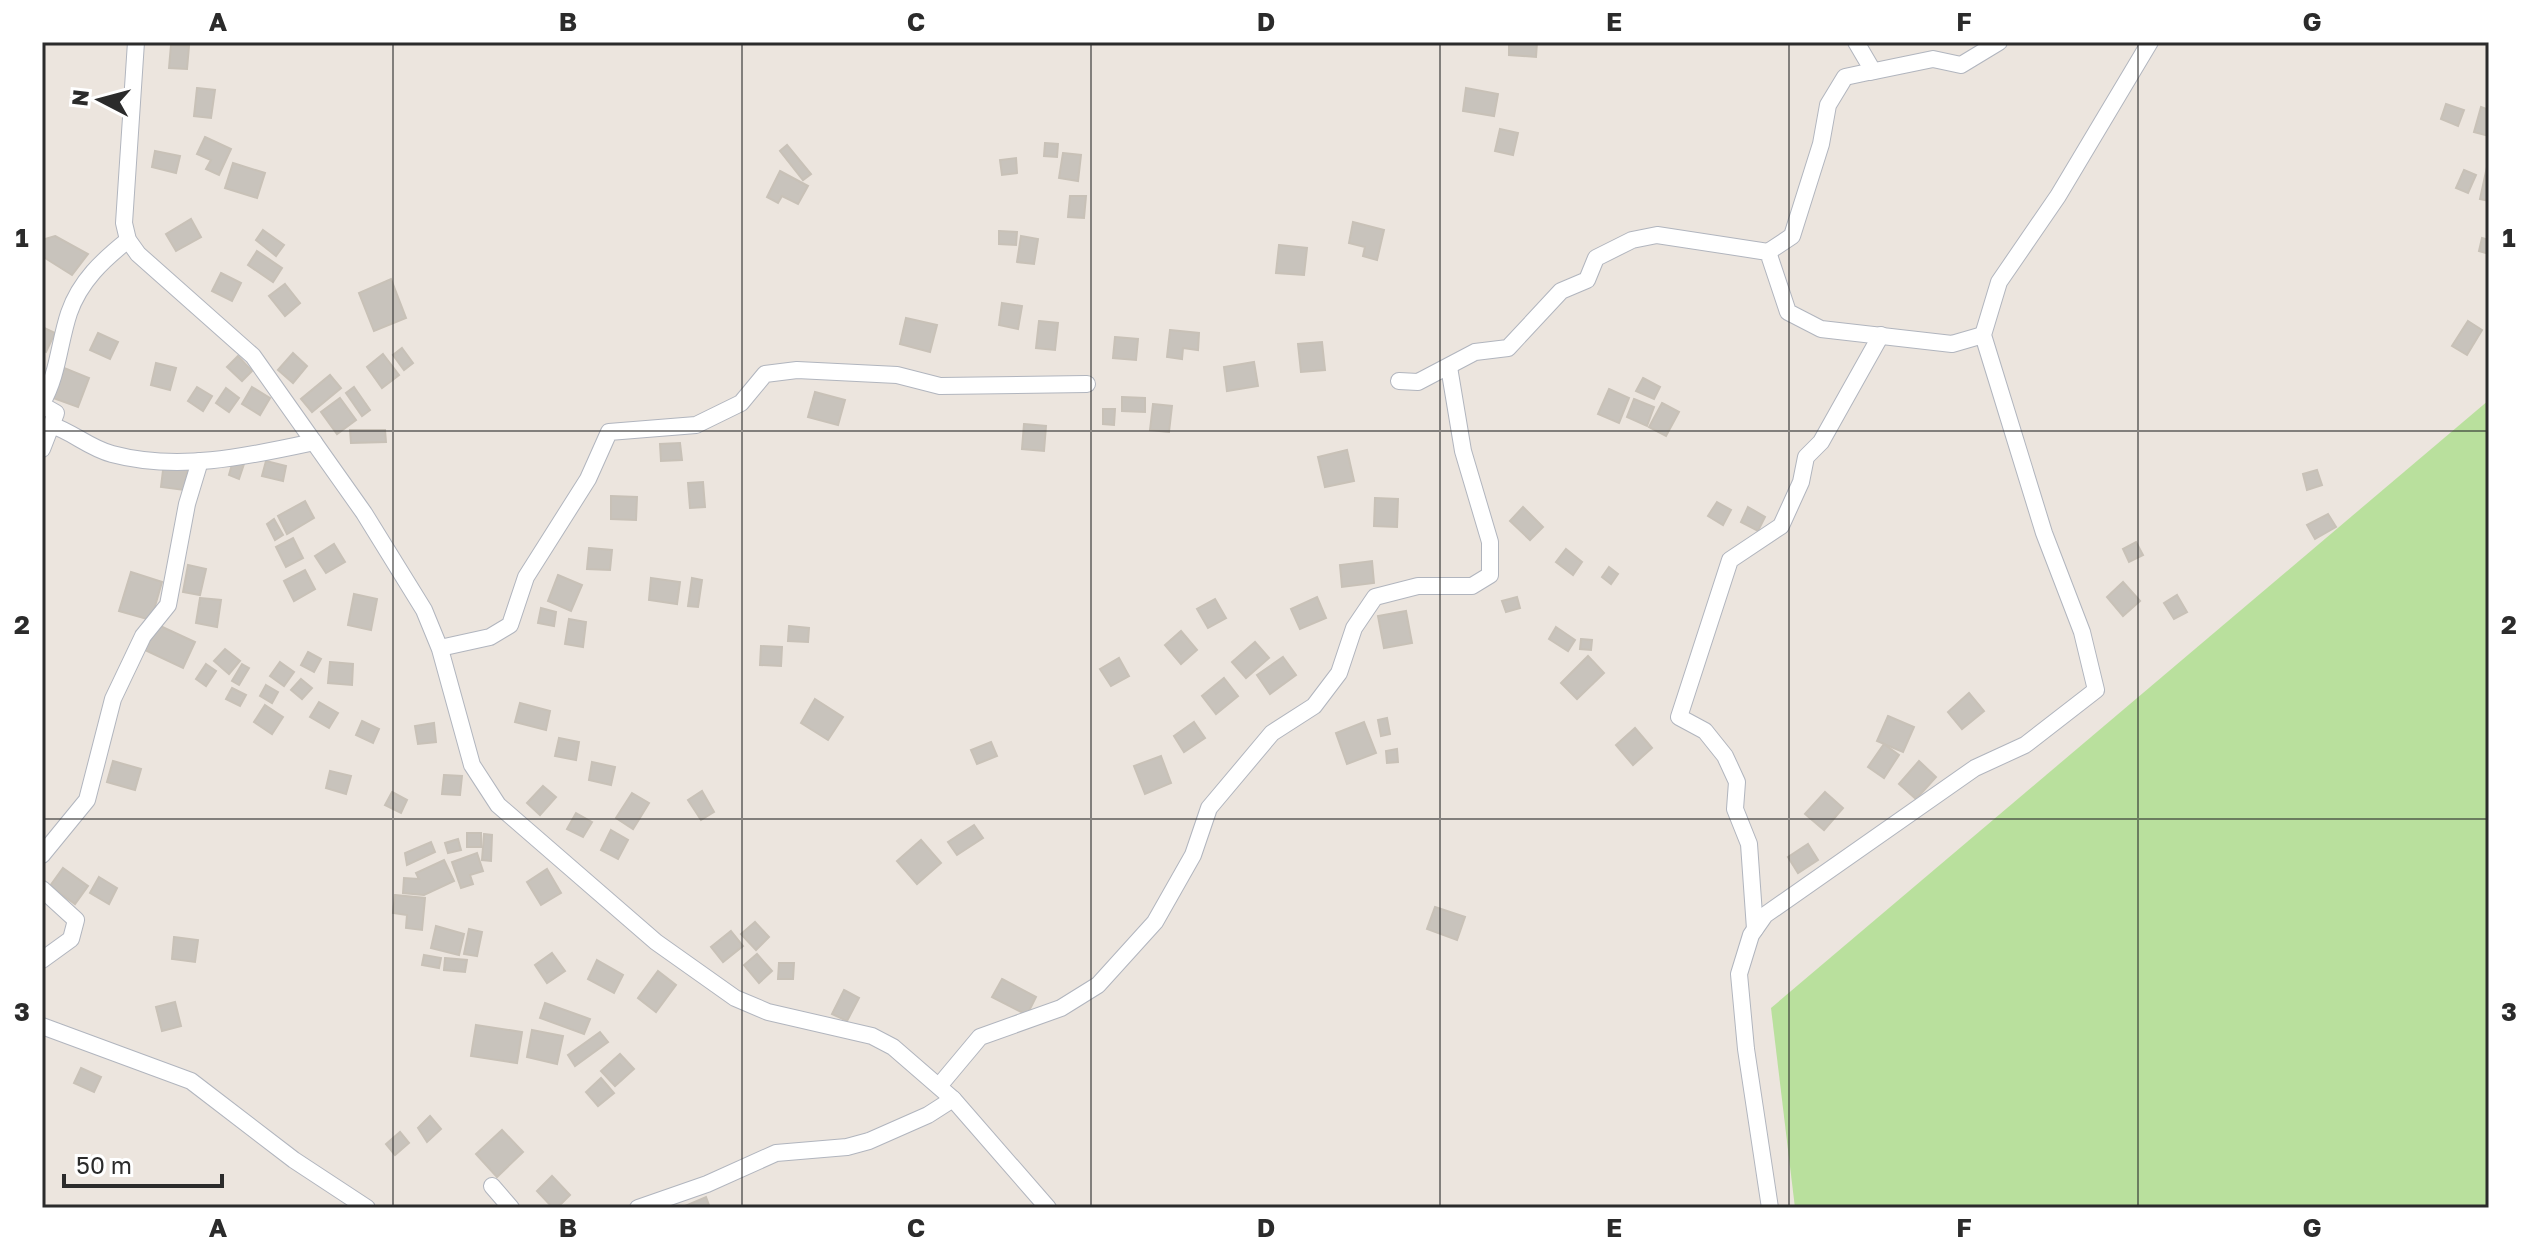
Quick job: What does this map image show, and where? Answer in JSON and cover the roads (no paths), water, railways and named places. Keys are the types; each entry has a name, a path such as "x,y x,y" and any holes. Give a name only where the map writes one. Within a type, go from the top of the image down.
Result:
{"street":[{"path":"136,42 124,223 128,240 138,254 253,356 364,513 417,598 440,648 472,765 498,805 656,942 735,998 768,1012 872,1036 893,1047 953,1099 1048,1208"},
{"path":"1856,42 1873,71 1870,72"},
{"path":"1770,1208 1746,1049 1739,974 1755,929 1765,915 1975,768 2025,745 2096,690 2082,632 2044,533 1983,335 1999,282 2058,196 2150,42"},
{"path":"1399,381 1418,382 1475,352 1508,348 1561,291 1587,280 1596,258 1632,240 1657,235 1768,252 1792,236 1821,144 1828,105 1845,77 1933,59 1961,65 1990,45"},
{"path":"42,449 56,413 42,404 58,362 69,312 83,283 103,259 128,240"},
{"path":"1768,252 1788,312 1821,329 1952,344 1983,335"},
{"path":"1755,929 1749,844 1735,809 1737,782 1725,756 1705,731 1679,717 1730,560 1781,526 1801,482 1806,457 1821,442 1881,335"},
{"path":"939,1086 980,1037 1061,1008 1098,985 1155,922 1193,855 1209,808 1272,733 1314,706 1339,673 1354,628 1375,597 1418,586 1472,586 1490,575 1490,542 1463,451 1449,367"},
{"path":"440,648 490,637 510,625 526,577 588,479 609,432 696,425 741,403 765,374 797,370 897,375 940,386 1087,384"},
{"path":"51,425 70,431 83,443 113,454 200,461 231,459 314,442"},
{"path":"42,855 87,800 113,699 143,636 168,605 187,504 200,461"},
{"path":"42,889 76,920 71,939 42,960"},
{"path":"42,1026 191,1081 294,1160 367,1208"},
{"path":"638,1208 707,1184 776,1153 847,1147 869,1141 928,1115 953,1099"},
{"path":"492,1186 511,1208"}]}
